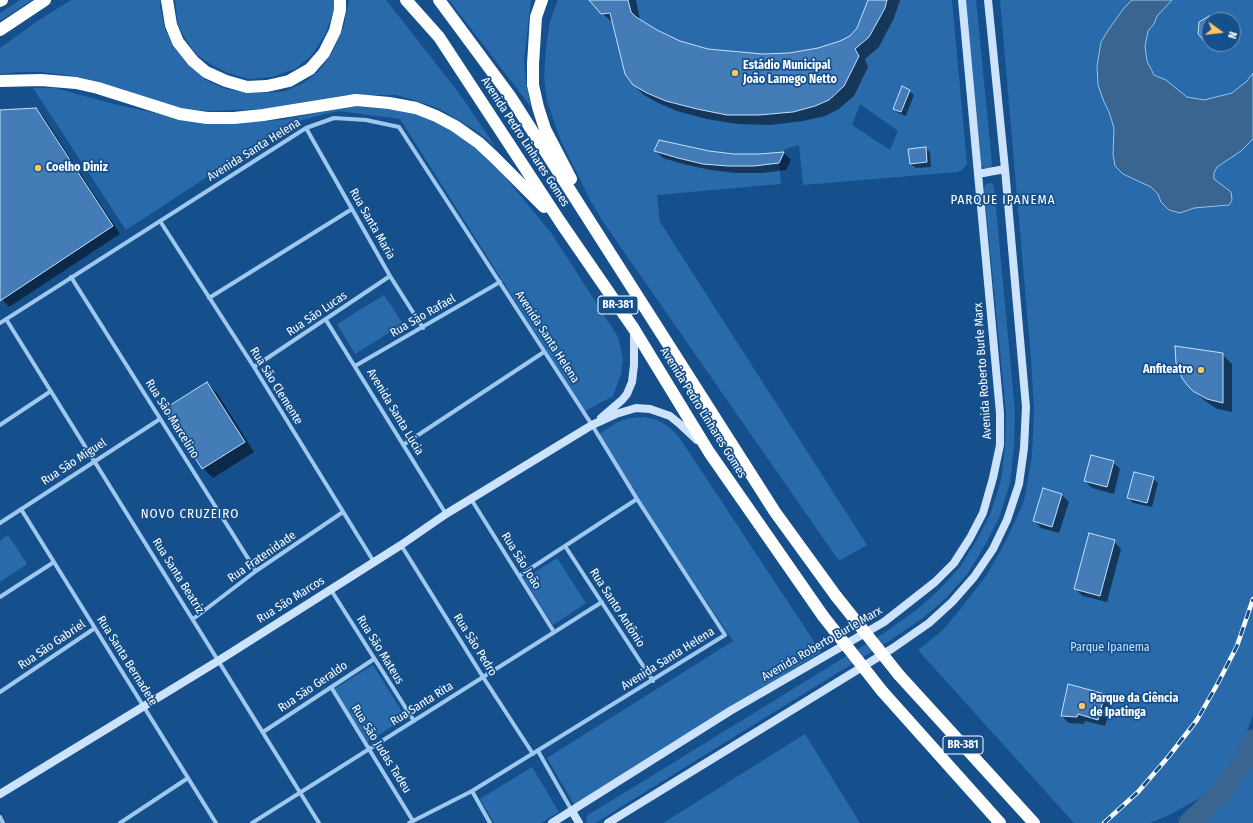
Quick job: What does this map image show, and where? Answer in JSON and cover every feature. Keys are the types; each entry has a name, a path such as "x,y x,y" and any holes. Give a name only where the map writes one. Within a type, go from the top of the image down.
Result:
{"highway":[{"path":"0,30 45,0"},
{"path":"167,0 170,25 178,42 193,61 206,72 226,81 247,86 267,86 289,81 310,69 324,53 335,31 340,10 340,0"},
{"name":"Avenida Pedro Linhares Gomes","path":"406,0 439,37 561,223 634,329 709,452 823,616 882,691 1000,823"},
{"name":"Avenida Pedro Linhares Gomes","path":"439,0 510,96 774,512 836,596 899,675 1030,819"},
{"path":"542,0 536,17 533,64 533,85 538,107 545,129 604,244"},
{"path":"0,81 41,80 76,83 98,88 180,114 206,118 234,118 263,115 356,100 389,103 416,108 455,126 479,143 561,223"}],"main road":[{"name":"Avenida Roberto Burle Marx","path":"552,823 730,711 884,622 939,578 954,563 970,538 983,513 994,478 1000,445 1000,412 962,0"},
{"path":"608,823 893,648 929,623 952,602 974,577 993,549 1007,520 1019,484 1026,427 1026,407 1005,169 988,0"},
{"path":"978,174 1005,169"},
{"path":"592,425 627,394 632,382 634,365 634,329"},
{"path":"592,425 616,414 636,408 650,409 670,416 681,424 709,452"},
{"name":"Rua São Marcos","path":"0,794 330,590 401,545 446,514 592,425"},
{"path":"572,811 579,823"}],"street":[{"name":"Avenida Santa Helena","path":"0,323 306,128 334,118 366,120 399,126 592,425 637,500 725,635 653,681 472,791 411,822"},
{"name":"Rua Santa Maria","path":"306,128 390,276 422,328"},
{"path":"209,298 352,209"},
{"name":"Rua São Clemente","path":"160,221 254,368 374,562"},
{"name":"Rua São Lucas","path":"254,368 390,276"},
{"name":"Rua São Marcelino","path":"71,278 256,571"},
{"name":"Rua São Rafael","path":"355,366 500,282"},
{"name":"Rua Santa Beatriz","path":"6,319 319,823"},
{"name":"Avenida Santa Lúcia","path":"326,320 446,514"},
{"path":"403,445 544,352"},
{"path":"0,425 51,391"},
{"name":"Rua São Miguel","path":"0,523 160,418"},
{"name":"Rua São João","path":"471,499 554,632"},
{"path":"519,576 637,500"},
{"name":"Rua Santa Bernadete","path":"21,509 216,823"},
{"name":"Rua Fratenidade","path":"193,619 256,571 343,512"},
{"name":"Rua São Pedro","path":"401,545 483,678 533,754"},
{"name":"Rua Santo Antônio","path":"564,546 653,681"},
{"path":"0,597 54,562"},
{"name":"Rua São Mateus","path":"330,590 414,721"},
{"name":"Rua Santa Rita","path":"252,823 602,602"},
{"name":"Rua São Gabriel","path":"0,692 95,628"},
{"name":"Rua São Geraldo","path":"263,732 374,658"},
{"name":"Rua São Judas Tadeu","path":"331,687 411,822"},
{"path":"538,751 572,811"},
{"path":"120,823 188,778"},
{"path":"472,791 490,823"},
{"path":"0,817 3,823"}],"green space":[{"path":"20,0 32,0 0,21 0,13"},
{"path":"71,0 161,0 160,5 165,29 172,44 187,64 204,79 223,88 247,93 268,93 285,91 302,84 319,71 332,53 344,26 349,0 386,0 459,93 495,146 475,130 440,109 396,95 347,95 261,109 207,111 186,109 161,103 101,83 73,76 42,72 0,74 0,48 36,22"},
{"path":"175,0 335,0 334,10 325,35 312,55 295,69 272,77 249,79 228,73 197,55 186,40 178,25"},
{"path":"449,0 531,0 524,60 526,82 531,107"},
{"path":"558,0 952,0 967,164 962,170 958,172 803,185 799,145 785,149 779,163 781,184 657,195 660,222 867,545 839,561 606,226 590,200 561,141 547,101 544,78 546,47 550,21","holes":["902,87 910,90 901,112 893,109","860,104 898,131 890,150 852,125","926,147 927,162 910,164 908,149"]},
{"path":"965,0 976,0 992,163 991,167 986,169 981,165"},
{"name":"Parque Ipanema","path":"1000,0 1253,0 1253,715 1241,747 1223,779 1198,799 1169,815 1150,823 1074,823 918,650 943,630 962,607 986,576 1006,541 1024,501 1032,456 1034,409"},
{"path":"33,88 55,88 110,103 203,124 282,120 349,106 410,111 453,131 491,160 552,234 618,337 623,359 621,374 613,396 585,411 400,119 338,111 290,123 126,230"},
{"path":"986,184 993,184 994,187 1015,411 1014,447 1010,483 999,518 968,573 947,597 923,618 889,641 595,823 587,823 586,818 588,815 884,633 915,611 939,590 960,567 990,515 1001,480 1005,447 1006,412 984,188"},
{"path":"384,295 403,324 355,354 337,324"},
{"path":"643,417 657,420 669,427 679,437 821,652 575,806 547,758 733,641 596,436 616,423 629,418"},
{"path":"8,535 27,564 0,582 0,541"},
{"path":"557,558 586,603 553,625 524,579"},
{"path":"373,665 406,718 367,742 334,689"},
{"path":"805,734 860,823 663,823"},
{"path":"1253,764 1253,823 1199,823"},
{"path":"532,767 559,812 541,823 494,823 480,799"}],"shaded area":[{"path":"1132,0 1172,0 1157,16 1154,24 1148,31 1145,46 1147,61 1154,75 1166,80 1187,97 1204,100 1232,93 1247,81 1253,73 1253,139 1241,151 1217,167 1214,173 1214,179 1231,192 1232,200 1229,205 1194,208 1180,213 1169,210 1161,202 1158,194 1151,187 1123,174 1115,166 1113,154 1114,128 1098,85 1097,66 1101,42 1124,8"}],"building":[{"path":"589,0 628,0 631,12 636,17 657,30 680,41 708,49 763,54 789,53 818,48 840,41 850,36 857,28 868,0 887,0 885,8 869,37 855,49 859,56 844,86 829,100 815,106 793,112 759,115 727,115 666,101 633,85 625,74 610,13 601,14"},
{"path":"1201,21 1201,37 1198,34 1199,22"},
{"path":"902,86 910,90 901,112 893,109"},
{"name":"Coelho Diniz","path":"36,108 113,226 0,301 0,110"},
{"path":"659,140 709,151 734,154 784,152 779,163 754,166 703,164 654,151"},
{"path":"926,147 927,162 910,164 908,149"},
{"name":"Anfiteatro","path":"1175,346 1223,353 1223,403 1207,399 1193,391 1188,386 1182,378 1176,363"},
{"path":"207,382 245,442 202,469 164,409"},
{"path":"1091,455 1114,461 1107,487 1084,481"},
{"path":"1134,472 1154,477 1147,503 1127,498"},
{"path":"1043,488 1062,494 1052,527 1033,521"},
{"path":"1089,533 1115,540 1100,596 1074,589"},
{"name":"Parque da Ciência de Ipatinga","path":"1068,684 1105,694 1098,720 1078,714 1077,717 1061,716"}],"waterway":[{"path":"1189,823 1221,793 1245,760 1253,740"}],"railway":[{"path":"1104,823 1138,792 1197,720 1237,646 1253,599"}],"place":[{"name":"Estádio Municipal João Lamego Netto","path":"735,73"},
{"name":"Coelho Diniz","path":"38,168"},
{"name":"Anfiteatro","path":"1201,370"},
{"name":"Parque da Ciência de Ipatinga","path":"1082,706"}],"district":[{"name":"PARQUE IPANEMA","path":"1003,200"},
{"name":"NOVO CRUZEIRO","path":"190,514"}]}
